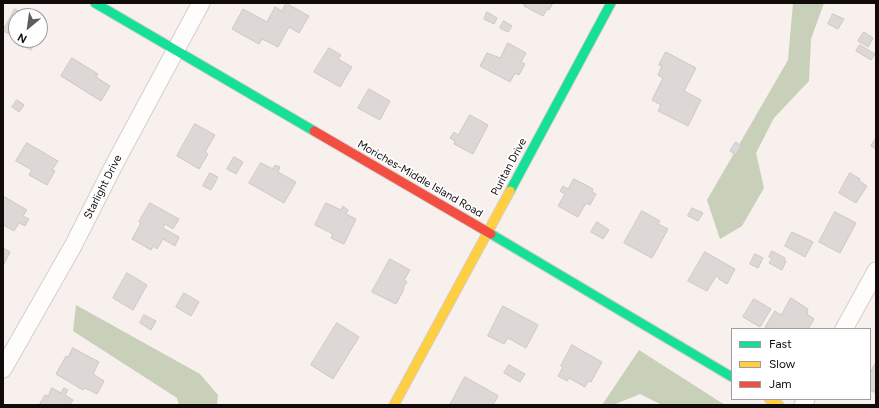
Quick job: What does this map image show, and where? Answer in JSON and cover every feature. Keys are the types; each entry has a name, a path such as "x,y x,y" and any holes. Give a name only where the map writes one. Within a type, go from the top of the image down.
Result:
{"main road":[{"name":"Moriches-Middle Island Road","path":"95,3 488,232 731,376"},
{"name":"Puritan Drive","path":"394,405 611,3"}],"street":[{"name":"Starlight Drive","path":"3,369 73,246 115,163 201,3"},
{"path":"845,328 876,271"}],"green space":[{"path":"793,3 824,3 811,39 809,81 774,118 756,153 764,188 742,226 720,239 707,200 788,60"},
{"path":"76,305 200,374 218,395 217,405 179,405 177,398 73,331"},
{"path":"639,350 725,405 662,405 640,394 613,405 602,405"}],"building":[{"path":"286,3 309,16 299,33 289,27 278,47 262,39 259,44 232,29 243,9 267,22 275,7 282,11"},
{"path":"521,3 553,3 543,16"},
{"path":"487,12 497,18 494,24 484,19"},
{"path":"833,14 844,19 838,29 828,24"},
{"path":"504,21 512,26 508,32 500,28"},
{"path":"8,22 8,33 3,31"},
{"path":"864,32 873,38 868,47 858,41"},
{"path":"508,43 526,53 521,62 525,64 519,75 515,73 510,82 480,66 487,53 500,58"},
{"path":"860,45 875,54 871,60 856,51"},
{"path":"329,48 341,55 338,59 352,67 340,87 314,72"},
{"path":"666,52 696,68 684,91 701,100 688,126 658,111 661,105 652,100 663,78 658,75 662,66 659,65"},
{"path":"72,58 98,74 96,77 110,86 101,101 61,76"},
{"path":"369,89 390,101 380,120 358,108"},
{"path":"17,100 24,105 19,112 12,107"},
{"path":"470,115 488,125 473,154 454,144 455,141 450,138 454,132 458,135"},
{"path":"195,124 215,135 205,152 208,154 199,169 177,156"},
{"path":"876,138 876,149 871,146"},
{"path":"736,142 741,146 736,155 730,151"},
{"path":"27,143 58,161 52,170 55,171 47,185 29,175 32,170 16,161"},
{"path":"234,157 243,162 236,174 227,169"},
{"path":"261,163 273,169 275,165 280,167 278,172 296,182 284,203 249,183"},
{"path":"210,173 218,177 211,190 203,186"},
{"path":"850,173 860,179 859,181 867,186 856,203 839,193"},
{"path":"574,179 593,189 592,192 596,194 590,205 586,203 578,217 558,206 565,194 560,191 563,186 568,189"},
{"path":"3,196 27,210 23,216 29,219 25,226 19,223 14,231 3,225"},
{"path":"150,203 179,219 173,229 165,224 163,228 179,237 175,246 163,239 157,249 153,246 151,250 132,239 141,223 139,222"},
{"path":"326,203 341,210 343,206 348,210 346,214 356,219 344,244 331,238 333,234 315,225"},
{"path":"692,208 703,213 698,221 688,216"},
{"path":"642,211 660,221 658,224 668,229 652,258 624,243"},
{"path":"835,212 856,223 840,253 819,242"},
{"path":"597,222 609,230 603,239 591,232"},
{"path":"792,232 813,242 805,257 785,246"},
{"path":"3,248 10,252 3,266"},
{"path":"772,251 785,258 784,260 786,261 782,270 769,263 772,259 769,257"},
{"path":"705,252 735,269 727,284 716,276 707,291 688,281"},
{"path":"755,254 763,258 758,268 750,264"},
{"path":"390,259 410,270 404,280 407,282 396,304 372,292"},
{"path":"127,273 147,285 133,310 113,298"},
{"path":"184,293 199,302 191,316 176,307"},
{"path":"791,298 808,309 807,314 814,319 809,328 765,327 775,311 781,315"},
{"path":"754,299 771,309 760,327 743,317"},
{"path":"503,306 538,325 526,348 508,338 504,344 488,336"},
{"path":"144,315 156,321 151,330 140,323"},
{"path":"337,323 359,337 333,379 311,365"},
{"path":"572,345 602,362 591,382 588,381 585,387 569,378 567,381 558,376 563,367 561,366"},
{"path":"73,348 99,362 93,374 104,381 97,394 85,388 83,390 56,374 66,356 68,357"},
{"path":"876,364 876,393 871,390 871,372"},
{"path":"509,365 525,374 520,382 504,373"},
{"path":"465,377 498,396 493,405 450,405"},
{"path":"52,388 61,393 64,388 68,390 65,395 73,400 70,405 39,405 45,395 48,396"}],"traffic: fast":[{"path":"95,3 314,131"},
{"path":"510,191 611,3"},
{"path":"491,234 731,376"}],"traffic: slow":[{"path":"394,405 510,191"},
{"path":"771,400 779,405"}],"traffic: jam":[{"path":"314,131 491,234"}]}
